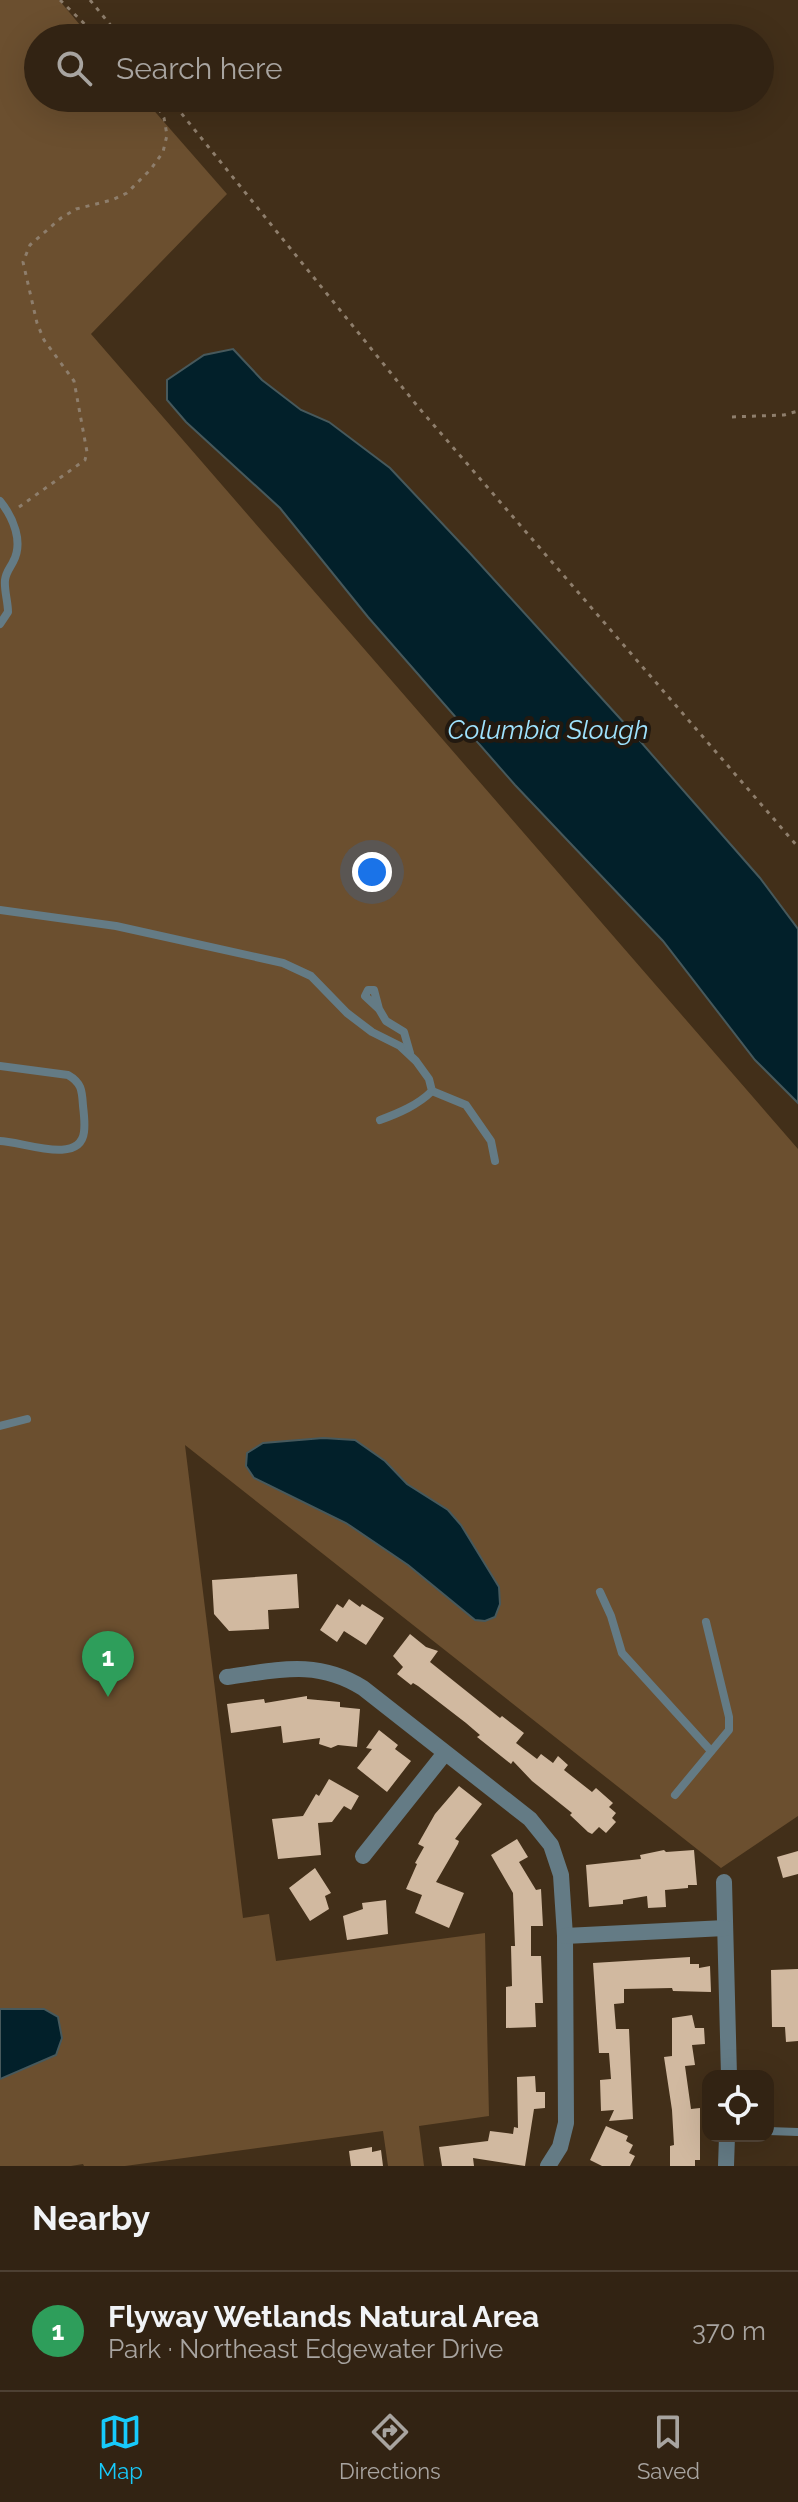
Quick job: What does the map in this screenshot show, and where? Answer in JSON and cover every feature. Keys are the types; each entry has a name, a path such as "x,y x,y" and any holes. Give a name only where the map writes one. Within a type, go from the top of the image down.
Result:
{"street":[{"path":"227,1677 296,1669 329,1671 350,1679 544,1833 561,1875 565,1936 566,2123 560,2147 548,2166"},
{"path":"363,1856 445,1753"},
{"path":"724,1882 729,2070"},
{"path":"565,1936 725,1928"},
{"path":"726,2166 727,2142"}],"lane":[{"path":"0,501 10,514 18,545 5,582 8,612 0,624"},
{"path":"0,910 116,926 283,963 311,976 347,1013 372,1032 400,1046 429,1079 432,1091"},
{"path":"379,1009 389,1024 404,1032 412,1057"},
{"path":"0,1066 68,1075 78,1081 82,1089 85,1135 77,1146 65,1150 0,1141"},
{"path":"380,1120 424,1099 432,1091"},
{"path":"432,1091 466,1105 491,1141 495,1161"},
{"path":"0,1426 27,1419"},
{"path":"600,1592 622,1653 711,1751"},
{"path":"675,1795 729,1730 729,1717 706,1622"},
{"path":"774,2131 798,2132"}],"path":[{"path":"60,0 85,24"},
{"path":"90,0 110,24"},
{"path":"10,514 85,460 87,452 74,381 44,340 23,262 30,245 61,218 76,209 127,193 151,169 163,152 167,135 161,112"},
{"path":"180,112 419,408 798,847"},
{"path":"732,417 784,415 798,411"}],"shaded area":[{"path":"0,0 59,0 79,24 24,24 24,112 155,112 227,194 91,334 798,1149 798,1816 721,1868 185,1445 243,1918 269,1914 276,1961 485,1933 489,2116 419,2126 424,2166 388,2166 383,2131 125,2166 0,2166"}],"water":[{"name":"Columbia Slough","path":"233,349 262,380 301,410 329,422 390,468 626,725 760,878 798,929 798,1103 755,1060 663,941 515,785 368,617 280,508 186,422 167,400 167,380 204,355"},
{"path":"323,1438 355,1440 385,1461 407,1484 448,1510 461,1525 499,1587 500,1604 495,1617 485,1621 475,1620 408,1565 346,1523 254,1478 246,1466 247,1453 263,1443"},
{"path":"0,2009 44,2009 58,2017 62,2038 56,2055 0,2079"}],"building":[{"path":"297,1574 299,1608 268,1610 269,1629 229,1631 214,1614 212,1580"},
{"path":"349,1599 384,1618 366,1645 344,1631 337,1642 320,1630 337,1604 343,1608"},
{"path":"410,1634 426,1647 438,1651 430,1662 500,1718 502,1716 524,1733 516,1743 537,1759 541,1754 553,1763 558,1756 568,1765 564,1770 592,1792 596,1788 613,1803 609,1807 616,1813 612,1818 616,1822 606,1833 599,1827 592,1834 588,1832 570,1815 572,1813 532,1781 513,1761 511,1764 477,1737 480,1735 466,1723 397,1674 403,1667 393,1656"},
{"path":"307,1696 307,1699 340,1702 340,1707 360,1709 357,1747 338,1745 331,1748 319,1744 320,1738 283,1743 281,1726 231,1733 227,1704 264,1699 265,1703"},
{"path":"379,1730 398,1745 395,1749 411,1761 387,1792 357,1768 372,1749 366,1748"},
{"path":"329,1779 359,1796 351,1810 344,1806 332,1822 318,1823 321,1855 278,1859 272,1819 303,1816"},
{"path":"459,1786 482,1804 455,1839 459,1841 458,1844 436,1882 464,1893 449,1928 415,1913 422,1895 406,1889 424,1847 418,1844 435,1814"},
{"path":"517,1839 528,1857 519,1862 536,1890 541,1889 543,1926 531,1926 531,1956 541,1956 543,2003 535,2003 536,2027 506,2028 506,1987 512,1986 511,1946 515,1946 513,1893 491,1855"},
{"path":"664,1850 694,1850 697,1885 665,1890 666,1907 648,1908 647,1896 623,1900 623,1904 589,1907 586,1865 641,1859 640,1855"},
{"path":"798,1851 798,1874 783,1878 777,1857"},
{"path":"315,1868 331,1893 325,1896 329,1909 310,1921 289,1888"},
{"path":"386,1900 388,1934 347,1940 343,1916 363,1909 362,1903"},
{"path":"690,1957 690,1964 699,1964 699,1968 710,1966 711,1992 673,1991 672,1988 624,1989 624,2003 614,2004 616,2029 629,2029 633,2119 609,2121 614,2110 601,2111 600,2080 611,2079 609,2053 599,2053 593,1963"},
{"path":"798,1969 798,2041 786,2042 785,2027 772,2027 771,1970"},
{"path":"692,2015 695,2028 704,2028 705,2044 692,2045 695,2065 685,2066 691,2109 700,2108 700,2160 695,2160 695,2166 670,2166 670,2146 674,2145 664,2057 672,2056 672,2018"},
{"path":"535,2076 536,2092 545,2092 545,2108 534,2109 525,2166 473,2158 474,2166 442,2166 439,2147 488,2141 490,2131 513,2134 514,2127 518,2128 517,2077"},
{"path":"606,2126 628,2136 626,2141 633,2145 629,2153 635,2156 630,2166 602,2166 590,2160"},
{"path":"372,2147 372,2152 381,2150 383,2166 351,2166 349,2151"}],"place":[{"name":"Flyway Wetlands Natural Area","path":"108,1697"}]}
